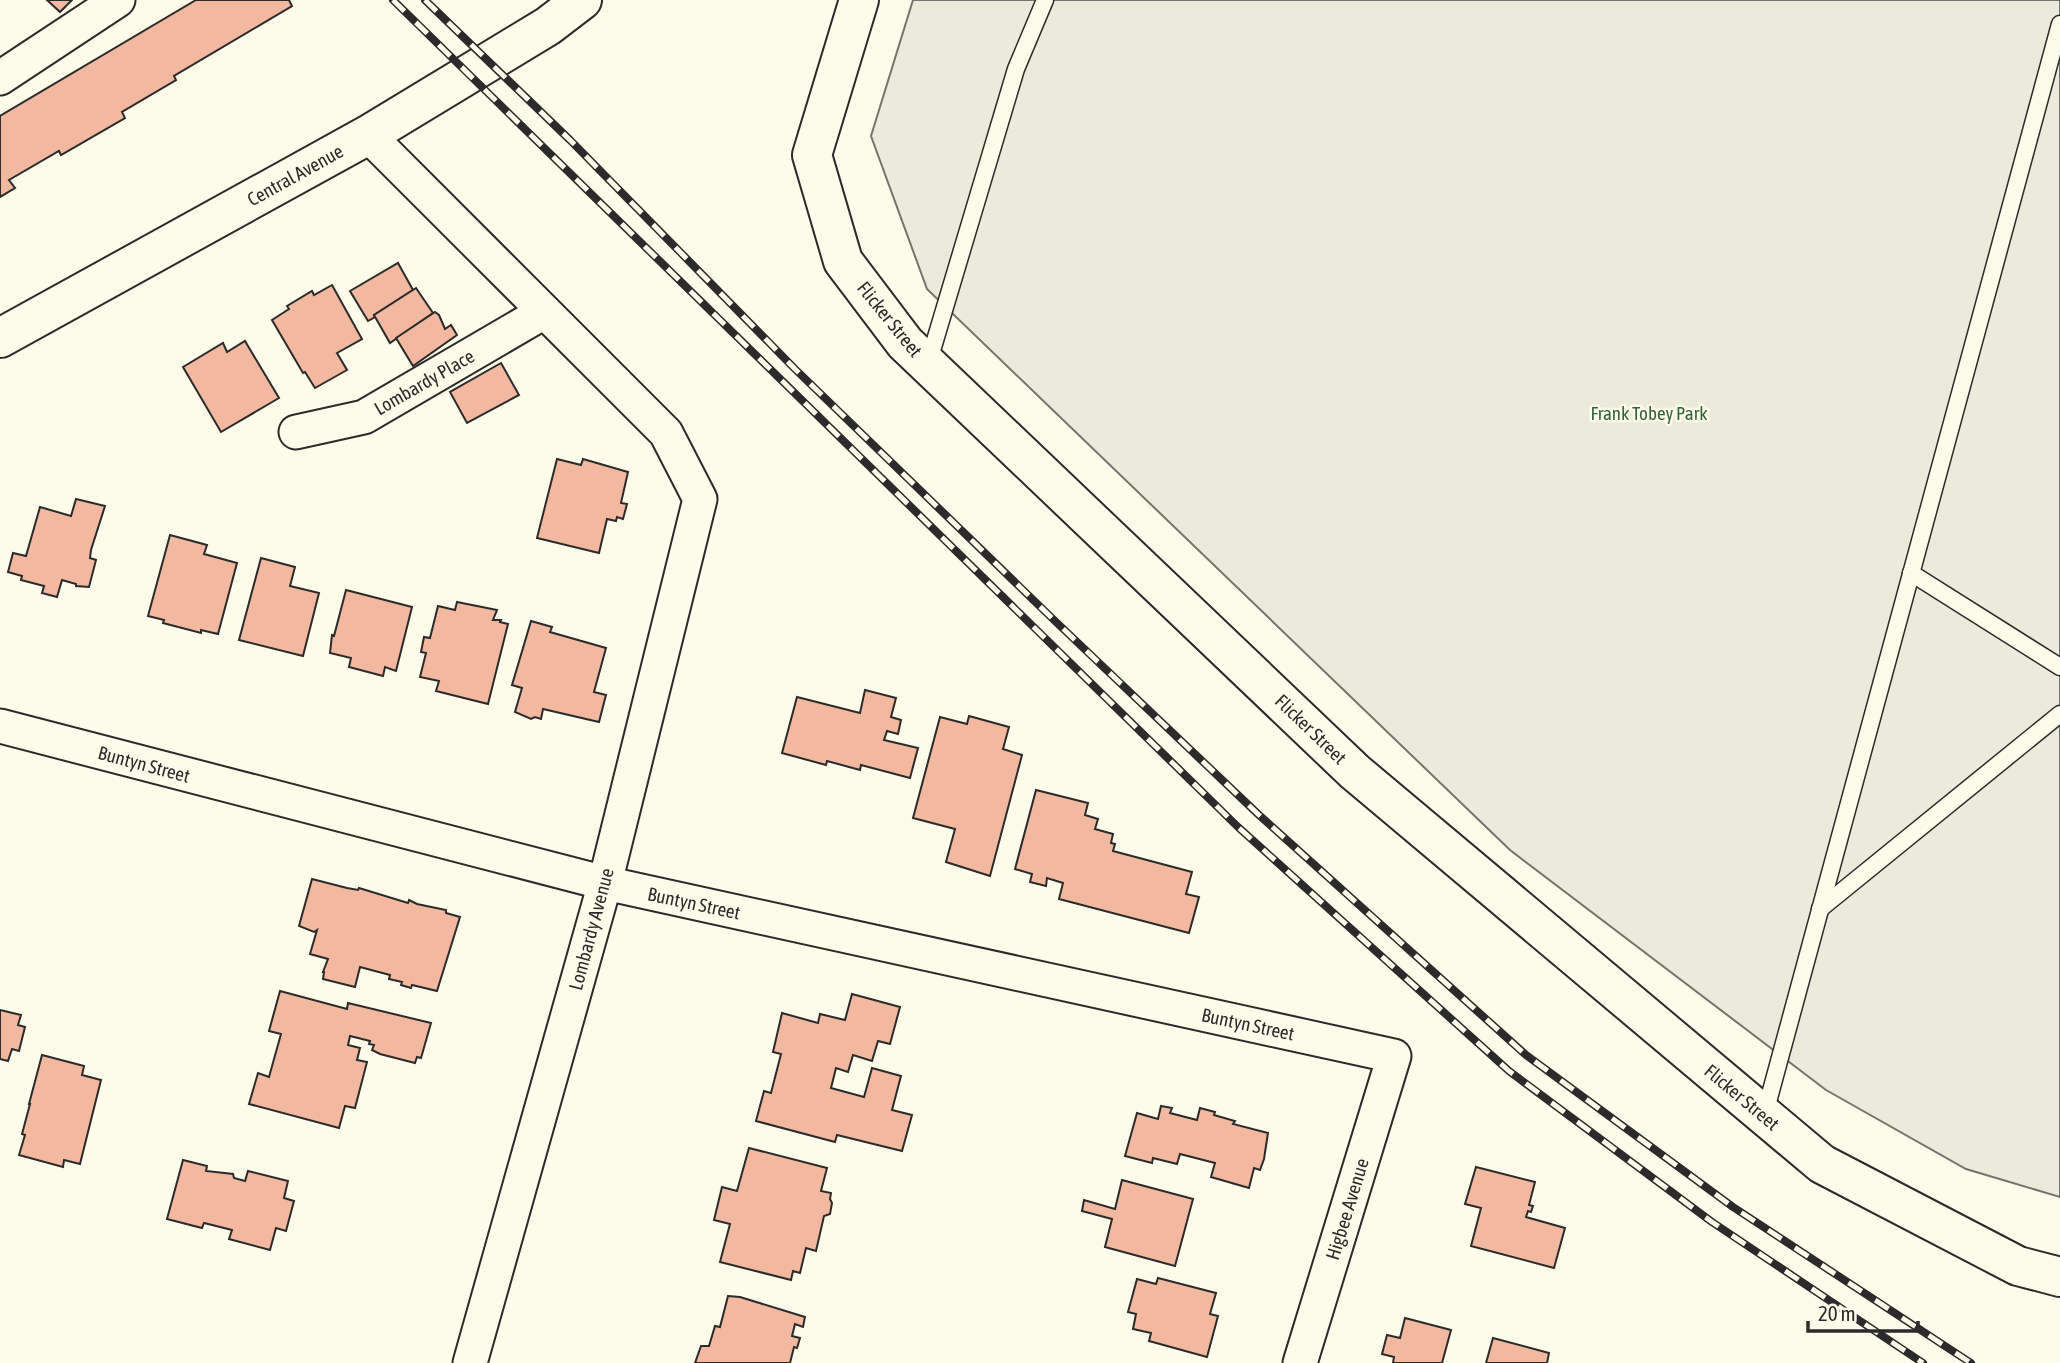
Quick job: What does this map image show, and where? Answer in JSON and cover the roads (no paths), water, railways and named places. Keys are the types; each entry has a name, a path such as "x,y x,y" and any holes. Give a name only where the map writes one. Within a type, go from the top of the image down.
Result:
{"street":[{"path":"0,78 118,0"},
{"name":"Central Avenue","path":"0,338 368,135 548,26 582,0"},
{"name":"Flicker Street","path":"859,0 812,155 844,261 905,343 1355,772 1822,1164 2018,1266 2060,1277"},
{"path":"368,135 544,312"},
{"name":"Lombardy Place","path":"296,432 363,417 544,312"},
{"name":"Lombardy Avenue","path":"470,1363 605,883 700,499 695,494 666,433 544,312"},
{"name":"Buntyn Street","path":"0,726 605,883 1394,1056"},
{"name":"Higbee Avenue","path":"1300,1363 1394,1056"}],"lane":[{"path":"928,365 1016,69 1045,0"},
{"path":"1765,1116 2060,23"},
{"path":"1911,573 2060,667"},
{"path":"1821,909 2060,713"}],"railway":[{"path":"393,0 1238,827 1509,1071 1712,1222 1923,1363"},
{"path":"425,0 570,140 795,369 1055,621 1259,815 1526,1055 1733,1207 1971,1363"}],"park label":[{"name":"Frank Tobey Park","path":"1649,413"}]}
